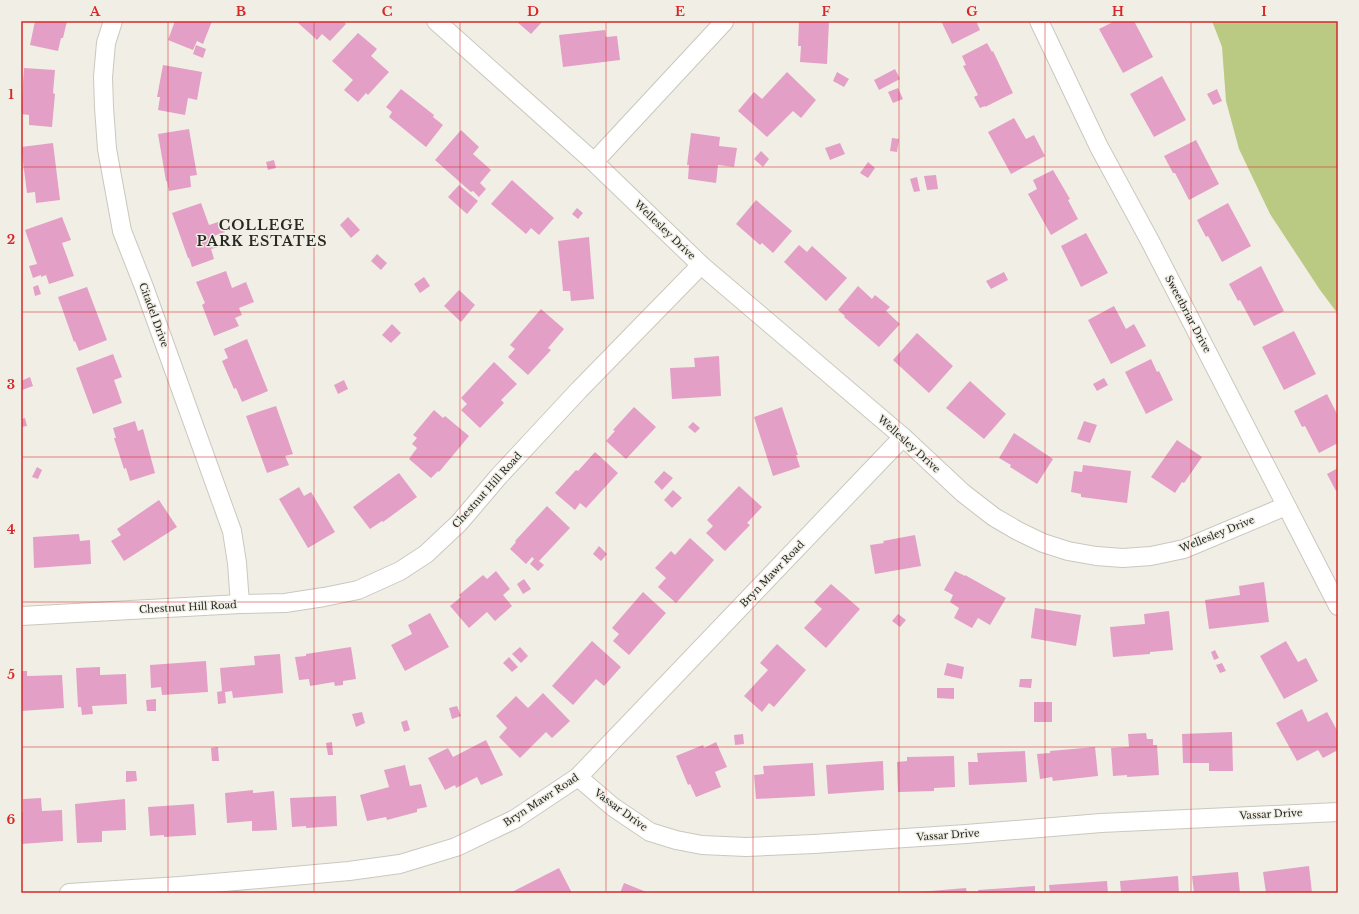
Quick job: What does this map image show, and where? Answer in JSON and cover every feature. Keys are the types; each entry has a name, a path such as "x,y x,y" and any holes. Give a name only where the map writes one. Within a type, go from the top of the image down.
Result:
{"street":[{"name":"Citadel Drive","path":"113,21 106,43 103,77 104,107 107,149 122,231 144,287 232,531 237,563 240,604"},
{"name":"Wellesley Drive","path":"436,21 594,162 701,265 902,437 963,493 994,517 1018,531 1043,543 1068,551 1096,556 1123,558 1151,556 1184,549 1286,506"},
{"name":"Sweetbriar Drive","path":"1039,21 1099,147 1164,268 1338,606"},
{"path":"594,162 724,22"},
{"name":"Chestnut Hill Road","path":"21,616 240,604 285,603 358,590 400,571 426,554 459,523 499,476 579,390 701,265"},
{"name":"Bryn Mawr Road","path":"69,893 180,886 349,871 400,864 456,847 515,819 578,777 902,437"},
{"name":"Vassar Drive","path":"578,777 613,807 650,832 695,844 746,847 822,844 1101,823 1338,812"}],"green space":[{"path":"1212,21 1338,21 1338,314 1320,290 1270,214 1239,149 1226,101 1222,47"}],"building":[{"path":"35,21 67,21 58,51 30,45"},
{"path":"175,21 212,21 203,44 197,41 193,50 168,40"},
{"path":"296,21 343,21 346,24 330,41 322,34 317,40"},
{"path":"516,21 543,21 531,34"},
{"path":"799,21 829,21 827,64 800,62 801,46 798,46"},
{"path":"941,21 976,21 980,30 952,44"},
{"path":"1115,21 1134,21 1153,57 1123,73 1099,29"},
{"path":"605,30 606,37 617,36 620,60 563,67 559,35"},
{"path":"358,33 377,49 371,56 389,72 368,95 366,93 358,102 344,90 353,80 332,61"},
{"path":"987,43 992,52 993,51 1013,93 980,108 974,97 978,95 963,66 966,65 962,56"},
{"path":"196,45 206,49 203,58 193,54"},
{"path":"163,65 202,72 197,100 188,98 185,115 158,110 160,97 157,97"},
{"path":"24,68 55,70 53,93 55,94 52,127 29,125 29,115 21,114"},
{"path":"895,69 900,79 879,90 874,80"},
{"path":"787,72 816,100 801,118 793,111 767,137 738,111 754,92 762,99"},
{"path":"837,72 849,79 844,87 833,81"},
{"path":"1162,76 1186,120 1154,137 1130,94"},
{"path":"898,88 903,99 893,103 888,92"},
{"path":"401,89 434,115 433,117 443,125 426,147 389,117 392,112 386,107"},
{"path":"1217,89 1222,101 1213,105 1207,94"},
{"path":"1014,118 1026,139 1034,135 1045,156 1011,174 988,132"},
{"path":"189,129 197,175 190,176 191,187 169,191 158,134"},
{"path":"461,130 479,147 473,154 491,170 480,183 486,189 479,197 473,191 471,192 435,160"},
{"path":"691,133 720,137 719,146 737,148 734,167 718,165 716,183 688,179 689,165 687,165"},
{"path":"892,138 899,139 897,152 890,151"},
{"path":"1196,140 1219,184 1189,200 1164,156"},
{"path":"53,143 60,200 36,203 35,192 27,193 21,147"},
{"path":"840,143 845,154 830,160 825,148"},
{"path":"761,151 769,159 763,167 754,159"},
{"path":"274,160 276,168 268,170 266,162"},
{"path":"868,162 875,168 868,178 860,173"},
{"path":"1053,170 1070,199 1068,200 1078,219 1051,235 1028,194 1037,189 1033,180"},
{"path":"936,175 938,189 927,190 924,176"},
{"path":"917,177 920,191 914,192 910,179"},
{"path":"512,180 554,218 539,235 531,228 526,234 491,204"},
{"path":"459,185 478,201 467,214 448,197"},
{"path":"756,200 792,231 773,253 762,243 760,245 736,224"},
{"path":"201,203 209,225 221,221 225,232 214,236 218,247 211,249 214,259 192,267 172,213"},
{"path":"1228,203 1251,246 1222,262 1208,236 1206,237 1197,220"},
{"path":"577,208 583,213 578,219 572,214"},
{"path":"62,217 71,240 62,243 74,276 49,284 46,275 33,278 29,266 37,264 25,230"},
{"path":"348,217 360,230 351,238 340,225"},
{"path":"1086,233 1108,273 1081,287 1061,246"},
{"path":"589,237 594,299 571,301 570,291 563,291 558,241"},
{"path":"799,245 807,252 812,246 847,278 826,301 784,262"},
{"path":"377,254 387,263 381,270 371,261"},
{"path":"1261,266 1284,311 1254,326 1240,300 1238,301 1229,284"},
{"path":"226,271 232,288 246,282 254,302 239,308 242,315 235,318 239,326 214,336 202,305 205,303 196,282"},
{"path":"1004,272 1008,280 991,289 986,281"},
{"path":"424,277 430,286 420,293 414,284"},
{"path":"38,285 41,294 35,296 33,287"},
{"path":"858,286 872,299 875,295 890,307 886,311 900,324 879,347 838,310"},
{"path":"87,287 107,340 79,351 75,341 74,342 58,297"},
{"path":"459,290 475,305 461,322 444,306"},
{"path":"1114,306 1126,329 1134,324 1146,346 1111,364 1088,320"},
{"path":"541,309 564,329 548,348 551,350 528,375 508,357 515,349 510,345"},
{"path":"392,324 401,333 391,343 382,335"},
{"path":"1294,331 1316,374 1284,390 1262,347"},
{"path":"917,333 953,366 929,393 893,360"},
{"path":"247,339 268,391 242,402 236,388 234,389 222,361 228,358 224,349"},
{"path":"113,354 122,377 114,380 122,403 93,414 76,368"},
{"path":"719,356 721,396 672,399 670,368 695,367 694,358"},
{"path":"1151,359 1157,372 1159,371 1173,400 1146,414 1125,372"},
{"path":"494,362 517,384 501,400 504,403 480,428 461,410 467,404 461,398"},
{"path":"30,377 33,386 22,390 21,381"},
{"path":"1104,378 1108,385 1097,391 1093,384"},
{"path":"344,380 348,389 338,394 334,385"},
{"path":"970,381 1006,414 984,439 946,408"},
{"path":"1327,394 1338,416 1338,443 1319,453 1305,426 1302,427 1294,411"},
{"path":"276,406 293,454 285,456 289,465 267,473 246,416"},
{"path":"634,407 656,427 626,459 606,441 615,431 613,430"},
{"path":"782,407 798,455 796,455 800,467 773,476 754,417"},
{"path":"434,410 443,418 445,416 469,436 439,472 438,471 431,478 409,459 417,448 412,444 417,438 413,435"},
{"path":"25,418 27,426 21,427 21,419"},
{"path":"135,421 138,431 143,429 155,473 130,481 126,468 124,469 114,438 116,438 113,428"},
{"path":"1084,421 1097,425 1090,443 1077,439"},
{"path":"693,422 700,428 695,433 688,427"},
{"path":"1014,433 1053,459 1037,484 1010,467 1011,465 999,458"},
{"path":"1177,440 1202,457 1184,483 1182,482 1175,493 1151,477"},
{"path":"595,452 618,473 586,508 580,503 575,510 555,493"},
{"path":"1083,465 1131,471 1127,503 1081,497 1081,494 1071,492 1074,471 1082,472"},
{"path":"37,467 42,470 38,479 32,477"},
{"path":"1338,468 1338,490 1336,491 1327,474"},
{"path":"664,471 673,478 662,490 654,482"},
{"path":"399,473 417,497 383,522 382,521 370,529 353,507"},
{"path":"739,486 762,507 747,523 750,525 725,551 706,533 713,526 707,520"},
{"path":"299,487 304,496 311,492 335,532 308,548 279,499"},
{"path":"673,490 682,498 672,508 664,500"},
{"path":"159,500 177,527 124,561 111,541 121,535 117,529"},
{"path":"547,506 570,528 539,561 544,565 538,571 530,564 534,559 532,557 526,564 510,549 516,542 515,541"},
{"path":"79,534 80,541 90,540 91,564 34,568 33,537"},
{"path":"915,535 921,566 875,574 870,545"},
{"path":"690,538 714,560 676,603 658,587 666,578 655,568 671,551 675,555"},
{"path":"599,546 607,554 601,561 593,554"},
{"path":"496,571 510,589 503,595 512,606 495,621 487,612 469,628 450,606 461,597 459,595 483,575 487,579"},
{"path":"955,571 1006,598 990,625 978,618 972,628 954,618 959,608 950,602 953,595 944,590"},
{"path":"524,579 531,589 523,594 517,584"},
{"path":"1264,582 1269,622 1209,629 1205,600 1240,595 1239,586"},
{"path":"831,584 860,609 826,648 804,628 822,609 814,602"},
{"path":"643,592 666,613 629,655 613,641 619,634 612,628"},
{"path":"1035,608 1081,615 1076,646 1031,638"},
{"path":"1169,611 1173,650 1150,652 1150,654 1113,657 1110,627 1145,624 1144,614"},
{"path":"430,613 449,647 405,671 391,645 412,634 408,625"},
{"path":"898,614 906,620 900,627 892,621"},
{"path":"592,641 621,667 604,686 596,679 573,705 552,686"},
{"path":"1286,641 1298,662 1306,658 1318,681 1284,699 1260,656"},
{"path":"777,644 806,670 774,707 769,703 762,712 744,696 768,670 760,663"},
{"path":"351,647 356,679 343,681 343,685 335,686 334,682 310,686 309,679 299,680 295,657"},
{"path":"520,647 528,656 521,663 512,654"},
{"path":"1215,650 1219,658 1214,660 1211,652"},
{"path":"280,654 283,693 233,698 232,691 225,692 226,703 218,704 217,692 222,691 220,668 255,665 254,656"},
{"path":"509,657 518,667 512,672 503,663"},
{"path":"206,661 208,692 162,695 161,687 151,688 150,665"},
{"path":"947,663 964,667 962,679 944,675"},
{"path":"1222,663 1226,671 1220,673 1216,665"},
{"path":"100,667 100,675 126,674 127,704 92,706 93,714 82,715 81,707 78,707 76,668"},
{"path":"21,671 27,671 27,676 62,675 64,708 21,711"},
{"path":"1020,679 1032,679 1031,688 1019,687"},
{"path":"937,688 954,688 954,699 937,698"},
{"path":"543,693 570,721 552,738 546,732 520,758 499,737 507,728 496,716 516,696 528,708"},
{"path":"156,699 156,711 147,711 146,700"},
{"path":"1034,702 1052,702 1052,722 1034,722"},
{"path":"457,706 461,716 452,719 449,708"},
{"path":"1302,709 1308,722 1327,712 1338,732 1338,750 1323,758 1318,750 1297,761 1276,723"},
{"path":"362,712 365,723 356,727 352,714"},
{"path":"407,720 410,730 404,732 401,722"},
{"path":"1232,732 1233,771 1209,771 1209,763 1183,763 1182,734"},
{"path":"1146,733 1147,739 1153,739 1153,745 1157,745 1159,775 1127,777 1127,775 1113,776 1111,748 1129,747 1128,734"},
{"path":"743,734 744,744 735,745 734,735"},
{"path":"486,740 503,775 481,785 477,777 456,788 455,785 445,790 428,758 448,748 453,757"},
{"path":"332,742 333,755 328,755 326,743"},
{"path":"716,742 727,767 715,772 721,787 696,797 690,784 688,785 676,756 703,745 704,748"},
{"path":"218,747 219,761 212,761 211,748"},
{"path":"1095,747 1098,776 1053,781 1052,777 1040,779 1037,754 1050,753 1050,751"},
{"path":"1025,751 1027,782 969,785 968,762 978,762 977,753"},
{"path":"954,756 955,787 934,788 934,791 898,792 897,762 907,761 907,757"},
{"path":"883,761 884,790 828,794 826,765"},
{"path":"813,763 815,796 756,799 754,775 764,774 763,766"},
{"path":"405,765 410,786 421,784 427,807 417,809 417,812 387,820 386,817 367,821 360,795 389,787 384,770"},
{"path":"126,771 136,771 137,781 126,782"},
{"path":"253,790 253,793 274,791 277,830 252,831 252,821 227,823 225,793"},
{"path":"336,796 337,826 306,828 306,826 292,827 290,798"},
{"path":"41,798 42,811 62,810 63,841 21,844 21,812 23,812 23,799"},
{"path":"125,799 126,830 102,831 102,842 77,843 75,804"},
{"path":"194,804 196,835 164,837 164,835 150,836 148,807"},
{"path":"1309,866 1312,893 1266,893 1263,872"},
{"path":"559,868 572,893 510,893"},
{"path":"1238,872 1240,893 1194,893 1192,876"},
{"path":"1178,876 1179,893 1121,893 1120,881"},
{"path":"1107,881 1108,893 1050,893 1049,885"},
{"path":"624,883 649,893 620,893"},
{"path":"1035,886 1035,893 979,893 978,890"},
{"path":"966,888 967,893 919,893 919,892"}],"district":[{"name":"COLLEGE PARK ESTATES","path":"262,234"}]}
